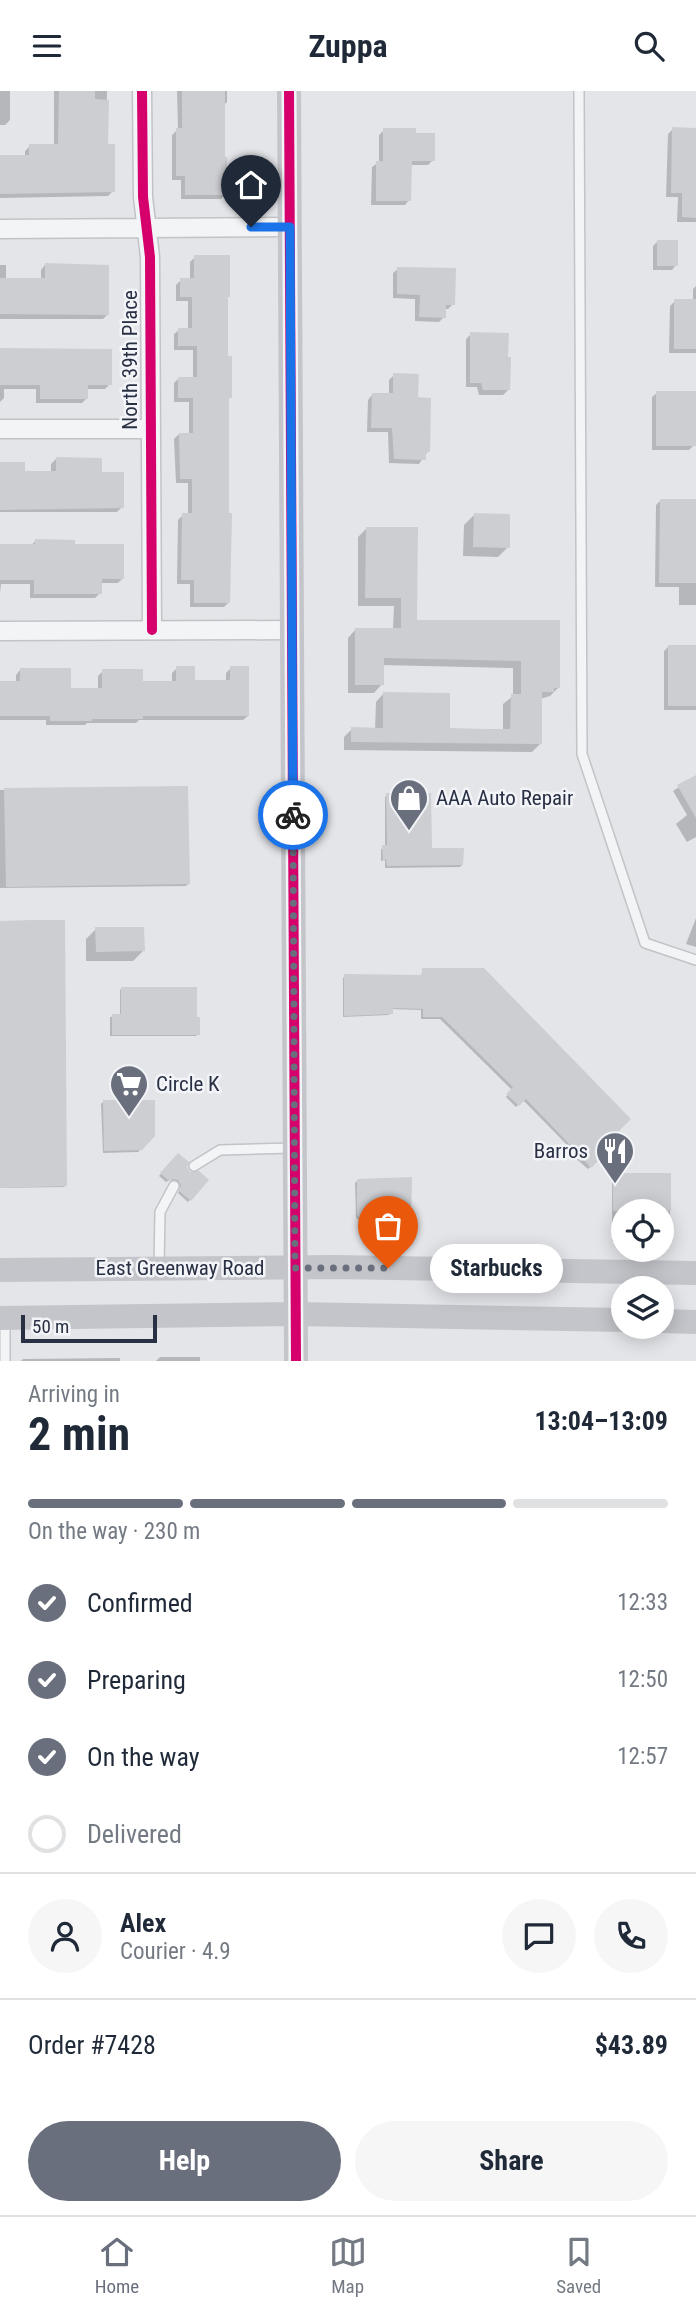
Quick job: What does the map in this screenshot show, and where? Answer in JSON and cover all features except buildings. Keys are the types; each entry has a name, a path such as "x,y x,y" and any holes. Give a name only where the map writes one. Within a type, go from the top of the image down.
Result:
{"main road":[{"path":"289,91 296,1361"},
{"name":"East Greenway Road","path":"0,1270 295,1268 696,1273"},
{"path":"3,1318 296,1314 611,1320"},
{"path":"674,1321 696,1322"}],"street":[{"name":"North 39th Place","path":"142,91 143,197 150,257 152,630"},
{"path":"0,229 290,227"},
{"path":"0,429 149,429"},
{"path":"0,631 292,630"}],"lane":[{"path":"579,91 582,754 645,943 696,960"},
{"path":"194,1166 220,1150 294,1148"},
{"path":"159,1268 160,1212 174,1186"},
{"path":"3,1318 5,1361"}],"cycle path":[{"path":"142,91 143,197 150,257 152,630"},
{"path":"289,91 296,1361"}],"way so far":[{"path":"293,815 295,1268 388,1268"}],"place":[{"name":"AAA Auto Repair","path":"409,832"},
{"name":"Circle K","path":"129,1118"},
{"name":"Barros","path":"615,1185"},
{"name":"Starbucks","path":"388,1268"}],"route":[{"path":"251,227 290,227 293,815"}]}
